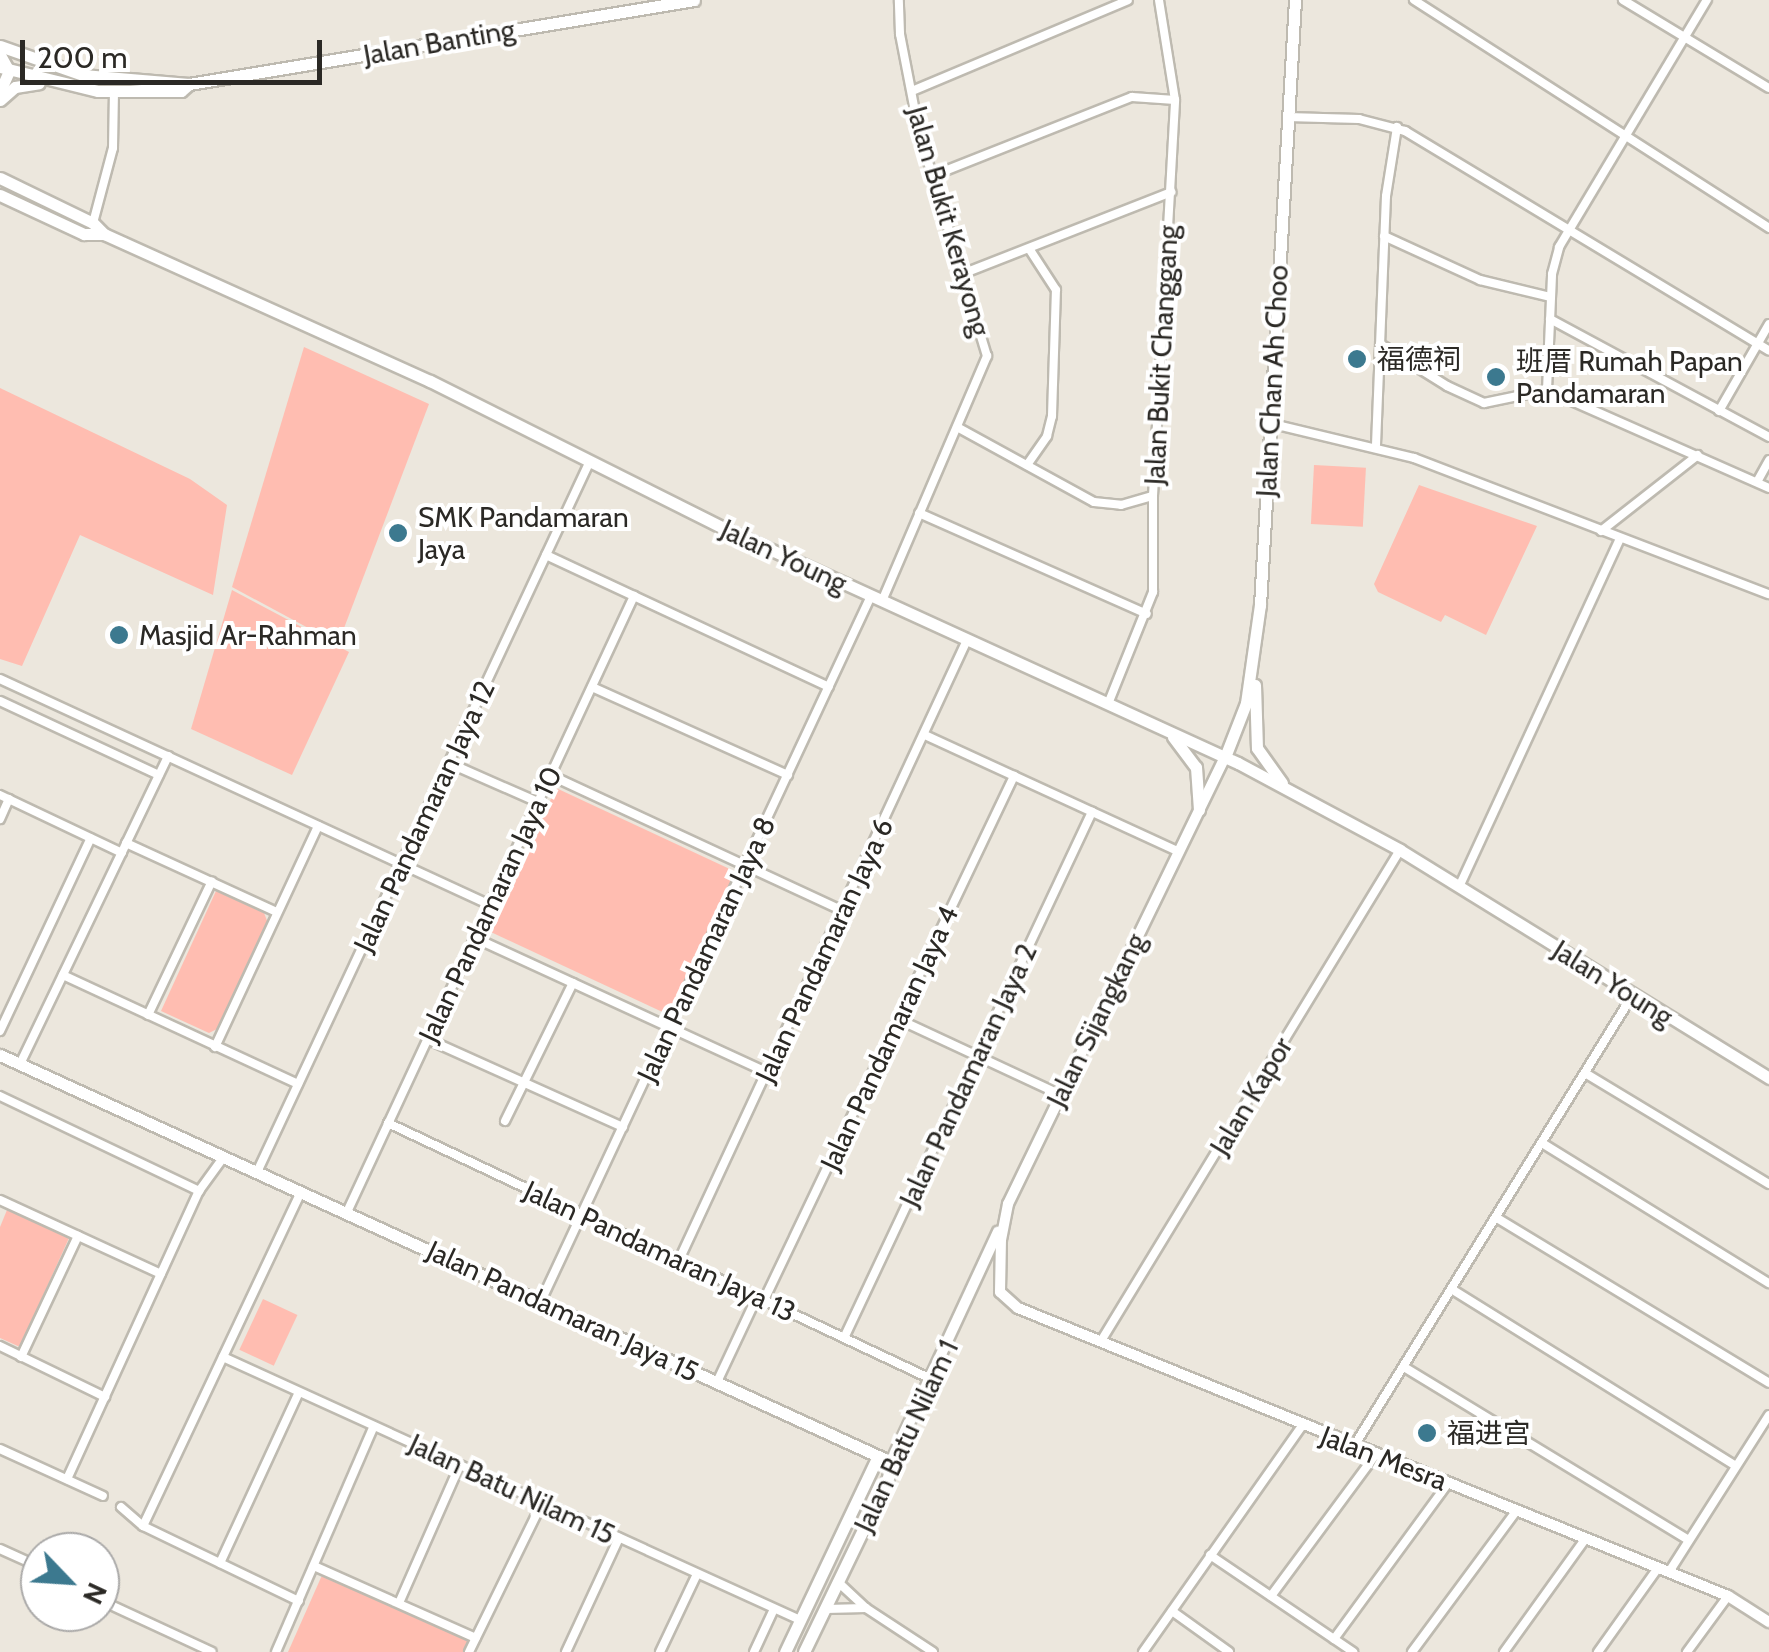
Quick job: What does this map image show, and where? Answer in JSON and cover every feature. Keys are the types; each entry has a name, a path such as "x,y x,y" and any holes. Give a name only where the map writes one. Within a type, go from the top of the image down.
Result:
{"main road":[{"name":"Jalan Banting","path":"3,65 67,86 114,91 181,90 190,84 694,0"},
{"name":"Jalan Chan Ah Choo","path":"1224,757 1246,703 1255,648 1295,2"},
{"path":"0,46 66,71"},
{"path":"0,91 3,65 18,60 128,82 177,79 190,84"},
{"path":"0,100 26,83 53,83"},
{"name":"Jalan Young","path":"0,178 93,224 104,234 430,381 876,599 1284,787 1400,850 1769,1078"},
{"name":"Jalan Young","path":"0,194 84,234 104,234"},
{"path":"1255,648 1257,748 1284,787"},
{"path":"1161,728 1179,742 1196,767 1200,810"},
{"name":"Jalan Pandamaran Jaya 15","path":"0,1054 891,1462"},
{"name":"Jalan Batu Nilam 1","path":"785,1652 878,1456"},
{"name":"Jalan Batu Nilam 1","path":"804,1652 891,1462"}],"street":[{"name":"Jalan Bukit Kerayong","path":"876,599 958,428 986,356 932,176 900,34 899,0"},
{"path":"912,92 1128,0"},
{"name":"Jalan Bukit Changgang","path":"1108,704 1153,592 1154,496 1175,100 1159,0"},
{"path":"1414,0 1769,228"},
{"path":"1623,0 1769,88"},
{"path":"1547,390 1555,258 1568,228 1706,0"},
{"path":"93,224 113,148 114,91"},
{"path":"932,176 1132,97 1175,100"},
{"path":"1287,117 1359,119 1396,127 1769,351"},
{"path":"1376,445 1384,236 1389,158 1396,127"},
{"path":"962,274 1170,192"},
{"path":"1384,236 1480,280 1551,296"},
{"path":"1027,465 1047,436 1052,416 1056,290 1030,250"},
{"path":"1550,319 1769,437"},
{"path":"1719,411 1769,324"},
{"path":"1380,344 1447,386 1484,403 1547,390 1769,488"},
{"path":"1269,422 1376,445 1769,594"},
{"path":"958,428 1108,506 1154,496"},
{"path":"1601,531 1698,455"},
{"path":"1757,482 1769,460"},
{"name":"Jalan Pandamaran Jaya 12","path":"258,1170 590,461"},
{"path":"919,513 1146,614"},
{"path":"1459,887 1620,538"},
{"path":"546,554 829,687"},
{"name":"Jalan Pandamaran Jaya 10","path":"347,1212 634,596"},
{"name":"Jalan Pandamaran Jaya 8","path":"541,1301 829,687 876,599"},
{"name":"Jalan Pandamaran Jaya 6","path":"679,1260 967,640"},
{"path":"0,679 490,905"},
{"path":"592,687 788,775"},
{"path":"0,701 159,775"},
{"path":"924,735 1179,852"},
{"path":"20,1064 168,756"},
{"name":"Jalan Sijangkang","path":"1000,1292 1004,1218 1059,1094 1224,757"},
{"path":"448,763 538,802"},
{"path":"550,775 842,910"},
{"name":"Jalan Pandamaran Jaya 4","path":"717,1382 1014,776"},
{"path":"0,819 4,797 122,853"},
{"name":"Jalan Pandamaran Jaya 2","path":"844,1338 1092,812"},
{"path":"214,1047 318,826"},
{"path":"0,1031 91,838"},
{"path":"126,843 277,912"},
{"name":"Jalan Kapor","path":"1100,1340 1400,850"},
{"path":"148,1015 212,882"},
{"path":"475,938 767,1072"},
{"path":"63,975 298,1084"},
{"path":"505,1121 572,983"},
{"path":"1354,1446 1632,996"},
{"path":"898,1019 1059,1094"},
{"path":"427,1039 623,1127"},
{"path":"1585,1073 1769,1184"},
{"path":"0,1096 199,1191"},
{"name":"Jalan Pandamaran Jaya 13","path":"388,1123 932,1379"},
{"path":"1542,1143 1769,1283"},
{"path":"67,1479 199,1191 229,1161"},
{"path":"143,1526 302,1190"},
{"path":"0,1201 161,1274"},
{"name":"Jalan Batu Nilam 1","path":"891,1462 1004,1218"},
{"path":"1498,1218 1769,1383"},
{"path":"21,1356 78,1236"},
{"path":"1453,1290 1736,1466"},
{"name":"Jalan Mesra","path":"1000,1292 1018,1308 1728,1596 1769,1622"},
{"path":"0,1346 105,1397"},
{"name":"Jalan Batu Nilam 15","path":"223,1357 800,1620"},
{"path":"1404,1367 1688,1540"},
{"path":"220,1563 299,1392"},
{"path":"1598,1652 1688,1540 1769,1415"},
{"path":"276,1652 374,1426"},
{"path":"1143,1652 1302,1426"},
{"path":"0,1449 102,1496"},
{"path":"1271,1596 1376,1454"},
{"path":"399,1603 460,1466"},
{"path":"1334,1639 1448,1483"},
{"path":"470,1652 542,1502"},
{"path":"121,1507 143,1526 299,1600"},
{"path":"1412,1652 1517,1510"},
{"path":"566,1652 619,1538"},
{"path":"1504,1652 1586,1538"},
{"path":"1210,1554 1353,1652"},
{"path":"314,1566 476,1638"},
{"path":"660,1652 698,1574"},
{"path":"838,1582 866,1608 932,1652"},
{"path":"1687,1652 1728,1596"},
{"path":"754,1652 774,1608"},
{"path":"824,1609 866,1608"},
{"path":"120,1609 212,1652"},
{"path":"1172,1611 1228,1652"}],"shaded area":[{"path":"304,347 429,404 338,644 232,587"},
{"path":"0,388 190,479 227,505 213,595 80,535 22,666 0,659"},
{"path":"1314,465 1366,468 1363,527 1311,524"},
{"path":"1419,485 1537,526 1486,635 1445,615 1441,622 1378,592 1374,584"},
{"path":"232,590 349,652 292,775 191,729"},
{"path":"556,788 737,873 670,1016 489,931"},
{"path":"216,891 264,913 268,923 219,1028 209,1033 161,1011"},
{"path":"7,1210 69,1238 20,1347 0,1338 0,1227"},
{"path":"263,1299 297,1315 274,1366 239,1350"},
{"path":"323,1573 471,1639 464,1652 288,1652"}],"place":[{"name":"福德祠","path":"1357,359"},
{"name":"班厝 Rumah Papan Pandamaran","path":"1496,377"},
{"name":"SMK Pandamaran Jaya","path":"398,533"},
{"name":"Masjid Ar-Rahman","path":"119,635"},
{"name":"福进宫","path":"1427,1433"}]}
